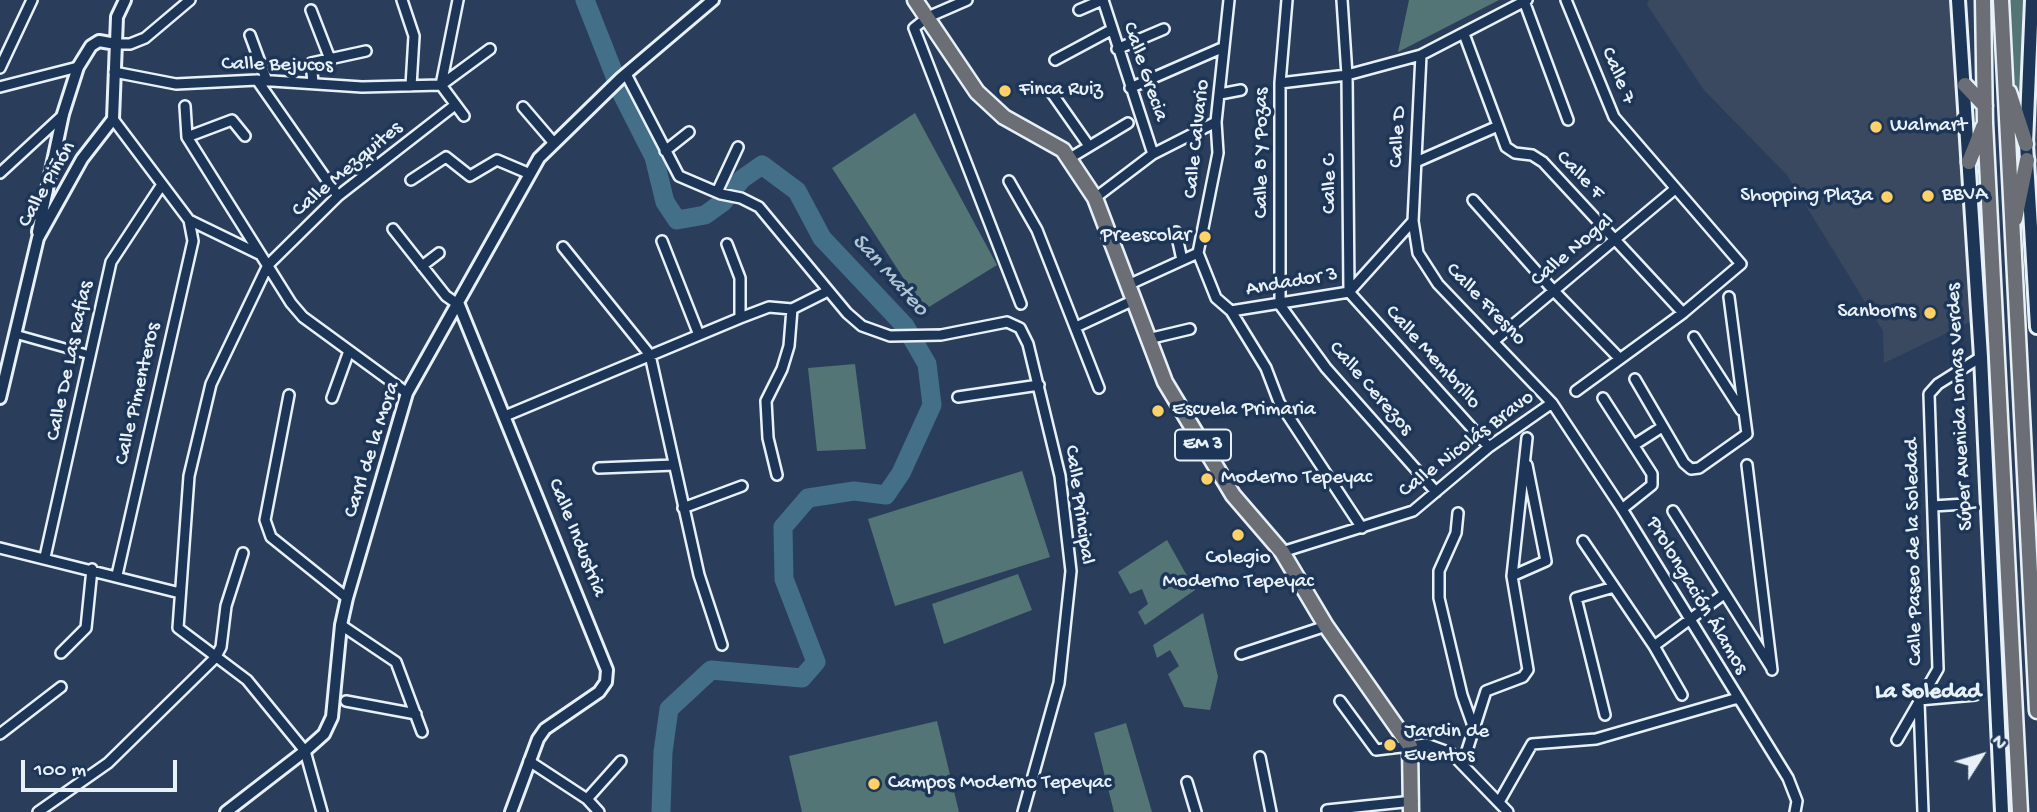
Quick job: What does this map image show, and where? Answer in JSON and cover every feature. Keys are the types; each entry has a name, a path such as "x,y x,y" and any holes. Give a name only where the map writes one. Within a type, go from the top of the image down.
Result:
{"main road":[{"name":"EM 3","path":"915,0 977,92 991,107 1074,156 1096,198 1165,382 1233,495 1282,552 1326,626 1410,746"},
{"name":"Súper Avenida Lomas Verdes","path":"1958,0 1981,357 2002,812"},
{"name":"Súper Avenida Lomas Verdes","path":"1983,0 1984,106 2020,812"},
{"path":"2001,0 2011,241 2037,711"},
{"path":"2034,7 2026,144 2037,327"},
{"path":"2003,74 2026,144"},
{"path":"1965,85 1984,106"},
{"path":"1969,162 1985,123"},
{"path":"2011,241 2027,160"},
{"path":"1410,746 1412,807"}],"street":[{"path":"0,68 32,0"},
{"path":"125,0 117,17 113,119 189,220 260,254"},
{"path":"38,238 63,114 78,67 91,46 99,41 130,44 145,38 190,0"},
{"path":"402,0 414,36 411,86"},
{"path":"458,0 441,85 464,116"},
{"name":"Carrl de la Mora","path":"226,812 324,734 332,717 341,625 347,598 407,393 459,306 530,174 553,142 623,76 713,0"},
{"path":"967,0 928,17 914,28 1021,304"},
{"path":"1079,10 1102,0"},
{"name":"Calle Grecia","path":"1102,0 1153,154"},
{"name":"Calle Calvario","path":"1198,253 1218,153 1216,122 1229,0"},
{"name":"Calle 8 Y Pozas","path":"1280,305 1280,83 1287,0"},
{"name":"Calle C","path":"1342,0 1348,75 1349,292"},
{"name":"Calle 7","path":"1566,0 1615,117 1675,190 1746,265 1683,313"},
{"path":"1280,83 1348,75 1421,55 1526,1 1568,120"},
{"path":"311,10 330,59"},
{"path":"1117,50 1164,29"},
{"path":"1055,60 1111,30"},
{"name":"Calle F","path":"1464,34 1506,146 1515,153 1532,155 1543,162 1683,313"},
{"path":"250,35 267,81"},
{"path":"1130,88 1224,47"},
{"path":"441,85 490,49"},
{"path":"313,82 311,63 366,51"},
{"name":"Calle D","path":"1413,221 1421,55"},
{"path":"0,87 78,67"},
{"name":"Calle Bejucos","path":"114,72 176,84 257,80 362,87 441,85"},
{"path":"505,416 740,318 769,307 792,309 828,291 759,207 679,176 623,76"},
{"path":"257,80 338,197"},
{"path":"1049,89 1089,146"},
{"path":"1220,94 1241,90"},
{"name":"Calle Mezquites","path":"268,265 338,197 455,105"},
{"path":"185,106 187,137 303,317 407,393"},
{"path":"523,107 553,142"},
{"path":"0,173 63,114"},
{"name":"Calle Piñón","path":"0,398 38,238 82,159 113,119"},
{"path":"187,137 232,120 245,136"},
{"path":"1096,198 1153,154 1216,122"},
{"path":"1074,156 1128,123"},
{"path":"1416,162 1498,127"},
{"path":"665,151 689,132"},
{"path":"719,193 738,147"},
{"path":"411,180 446,157 470,176 497,160 530,174"},
{"path":"1009,181 1037,230 1099,388"},
{"name":"Calle De Las Rafias","path":"45,558 111,262 161,186"},
{"name":"Calle Nogal","path":"1495,340 1675,190"},
{"path":"1474,200 1553,290 1620,359"},
{"name":"Calle Pimenteros","path":"117,575 193,242 189,220"},
{"name":"Andador 3","path":"1231,312 1349,292 1413,221"},
{"name":"Calle Fresno","path":"1413,221 1418,253 1426,268 1552,403"},
{"path":"393,229 446,296 459,306"},
{"path":"1176,232 1182,260"},
{"path":"662,241 699,335"},
{"path":"727,244 740,278 740,318"},
{"path":"563,247 650,355 699,575 722,645"},
{"path":"422,266 439,253"},
{"path":"1076,327 1182,260 1198,253 1216,298 1231,312 1266,368 1279,402 1362,527"},
{"path":"268,265 211,384 190,475 178,628 247,680 306,751 322,812"},
{"name":"Calle Principal","path":"828,291 862,326 890,336 941,335 1007,322 1020,328 1028,344 1060,476 1071,571 1059,682 1023,812"},
{"name":"Calle Membrillo","path":"1349,292 1489,447"},
{"path":"1635,379 1662,427 1691,469 1699,468 1747,434 1729,296"},
{"name":"Calle Cerezos","path":"1280,305 1326,368 1436,492"},
{"name":"Calle Industria","path":"459,306 607,670 606,682 598,692 545,729 538,738 511,812"},
{"path":"777,475 768,438 765,401 782,369 789,346 792,309"},
{"path":"1576,391 1683,313"},
{"path":"1148,339 1190,329"},
{"path":"15,334 90,355"},
{"path":"1694,337 1744,415"},
{"path":"332,398 349,351"},
{"name":"Calle Paseo de la Soledad","path":"1897,740 1938,669 1929,394 1938,384 1981,357"},
{"path":"958,397 1039,385"},
{"path":"289,396 265,520 271,537 347,598"},
{"path":"1603,398 1652,474 1652,485 1622,509"},
{"name":"Calle Nicolás Bravo","path":"1282,552 1413,511 1489,447 1552,403"},
{"name":"Prolongación Álamos","path":"1552,403 1622,509 1788,778 1797,801 1795,812"},
{"path":"1634,445 1662,427"},
{"path":"1463,763 1486,691 1523,677 1528,670 1512,576 1527,438"},
{"path":"1512,576 1546,561 1525,457"},
{"path":"599,468 674,465"},
{"path":"1673,511 1772,670 1747,465"},
{"path":"683,508 742,485"},
{"path":"1933,506 1965,504"},
{"path":"1458,513 1456,533 1439,571 1439,597 1462,695 1473,726"},
{"path":"1583,541 1654,646 1682,695"},
{"path":"0,548 117,575 180,593"},
{"path":"38,812 108,763 215,658 221,646 226,606 243,553"},
{"path":"61,653 86,628 92,569"},
{"path":"1605,715 1576,598 1614,587"},
{"path":"1654,646 1724,593"},
{"path":"341,625 396,662 422,732"},
{"path":"1241,654 1326,626"},
{"path":"0,734 61,687"},
{"path":"1923,812 1919,700 1975,695"},
{"path":"1499,802 1532,744 1596,738 1738,698"},
{"path":"346,701 416,714"},
{"path":"1340,701 1376,750 1410,746 1440,747 1463,763 1508,812"},
{"path":"1260,757 1271,812"},
{"path":"529,761 587,799 599,812"},
{"path":"587,799 621,761"},
{"path":"1187,782 1196,812"},
{"path":"1327,810 1412,807"}],"shaded area":[{"name":"Shopping Plaza","path":"1649,0 1954,0 1974,320 1884,363 1883,331 1787,175 1704,90 1647,5"},
{"path":"2037,26 2037,208 2032,131"}],"green space":[{"path":"1409,0 1499,0 1398,52"},
{"path":"2007,0 2023,0 2021,92 2011,81"},
{"path":"915,113 997,265 924,310 832,168"},
{"path":"855,364 866,449 817,451 808,368"},
{"path":"1022,471 1050,557 895,606 868,519"},
{"path":"1167,540 1195,590 1145,625 1138,612 1148,604 1142,589 1130,594 1118,572"},
{"path":"1018,574 1032,610 944,644 932,604"},
{"path":"1203,613 1218,677 1210,710 1184,707 1168,674 1179,666 1170,650 1157,658 1153,645"},
{"name":"Campos Moderno Tepeyac","path":"937,721 959,812 802,812 789,756"},
{"path":"1126,723 1152,812 1114,812 1094,733"}],"waterway":[{"name":"San Mateo","path":"585,0 622,94 654,157 665,202 677,220 705,215 723,202 742,179 762,165 797,191 822,238 905,326 927,364 932,405 901,473 886,495 854,491 808,498 783,527 784,579 816,662 802,678 711,670 669,709 663,752 661,812"}],"place":[{"name":"Finca Ruiz","path":"1005,91"},
{"name":"Walmart","path":"1876,127"},
{"name":"BBVA","path":"1928,196"},
{"name":"Shopping Plaza","path":"1887,197"},
{"name":"Preescolar","path":"1205,237"},
{"name":"Sanborns","path":"1930,313"},
{"name":"Escuela Primaria","path":"1158,411"},
{"name":"Moderno Tepeyac","path":"1207,479"},
{"name":"Colegio Moderno Tepeyac","path":"1238,535"},
{"name":"Jardin de Eventos","path":"1390,745"},
{"name":"Campos Moderno Tepeyac","path":"874,784"}],"district":[{"name":"La Soledad","path":"1928,693"}]}
